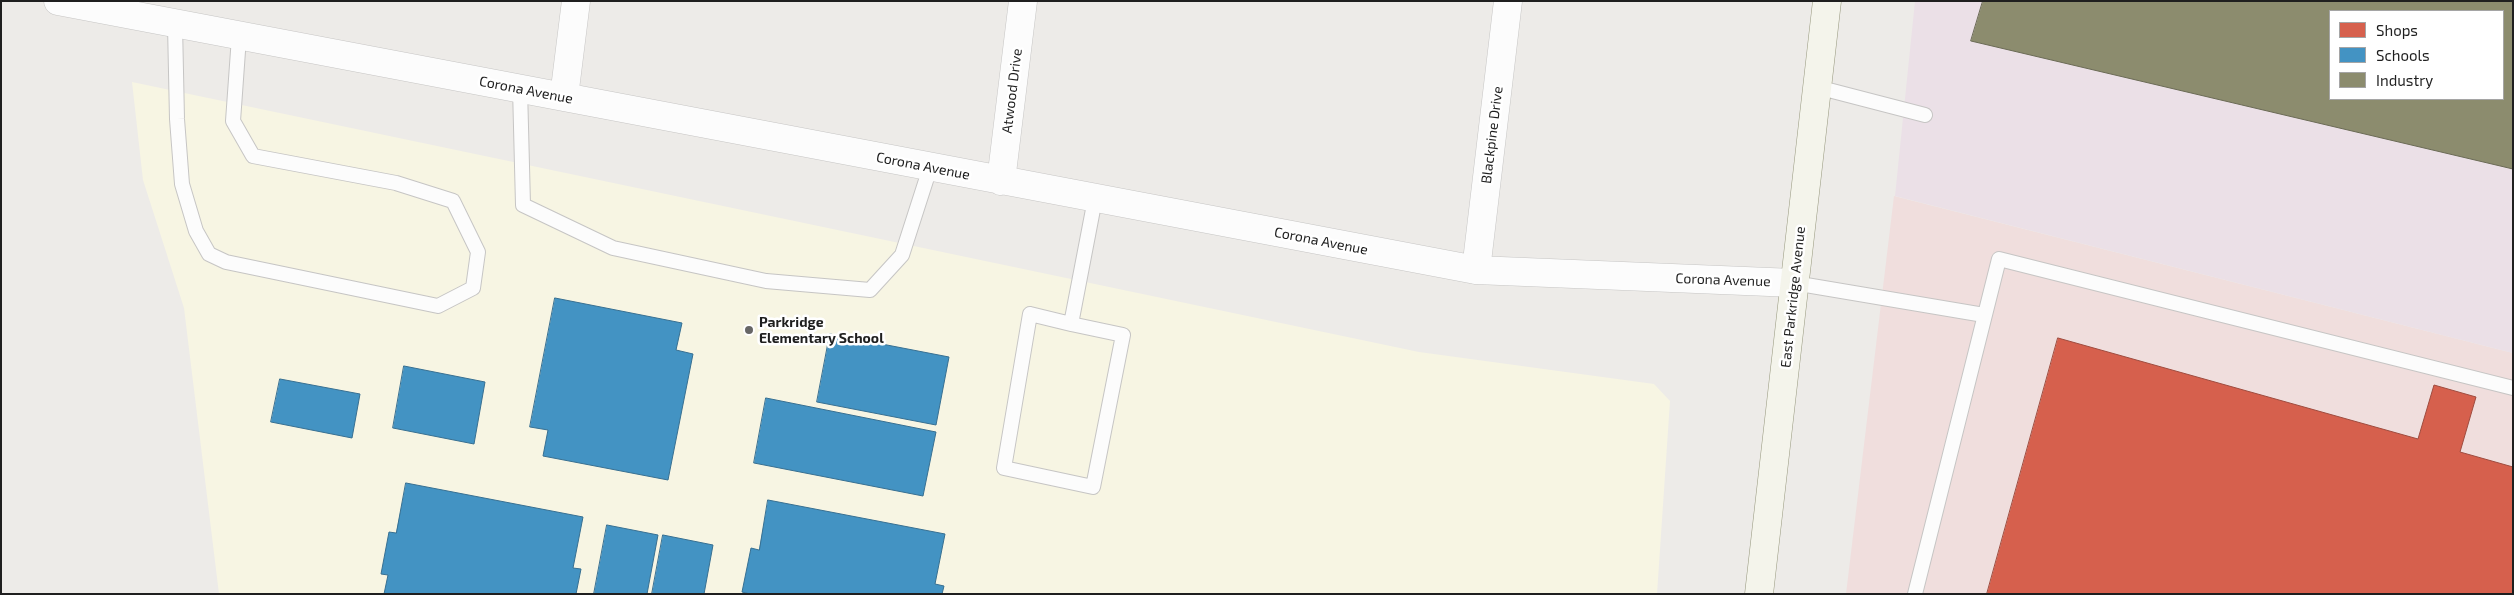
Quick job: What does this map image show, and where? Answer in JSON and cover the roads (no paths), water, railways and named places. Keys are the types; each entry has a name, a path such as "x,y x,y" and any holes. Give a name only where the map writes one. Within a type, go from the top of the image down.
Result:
{"main road":[{"name":"East Parkridge Avenue","path":"1759,594 1827,1"}],"street":[{"name":"Corona Avenue","path":"58,1 175,25 520,88 930,168 1476,270 1794,283"},
{"path":"564,97 576,1"},
{"name":"Atwood Drive","path":"1001,181 1023,1"},
{"name":"Blackpine Drive","path":"1476,270 1508,1"}],"lane":[{"path":"175,25 177,119 182,184 196,231 209,254 226,262 438,306 473,288 478,252 454,201 396,183 253,156 233,121 239,37"},
{"path":"1817,87 1925,115"},
{"path":"520,88 523,205 613,248 766,281 870,290 902,255 930,168"},
{"path":"1071,324 1095,199"},
{"path":"1915,594 1999,259 2513,388"},
{"path":"1794,283 1984,315"},
{"path":"1030,314 1071,324 1123,335 1093,487 1004,468 1030,314"}],"place":[{"name":"Parkridge Elementary School","path":"749,330"}]}
